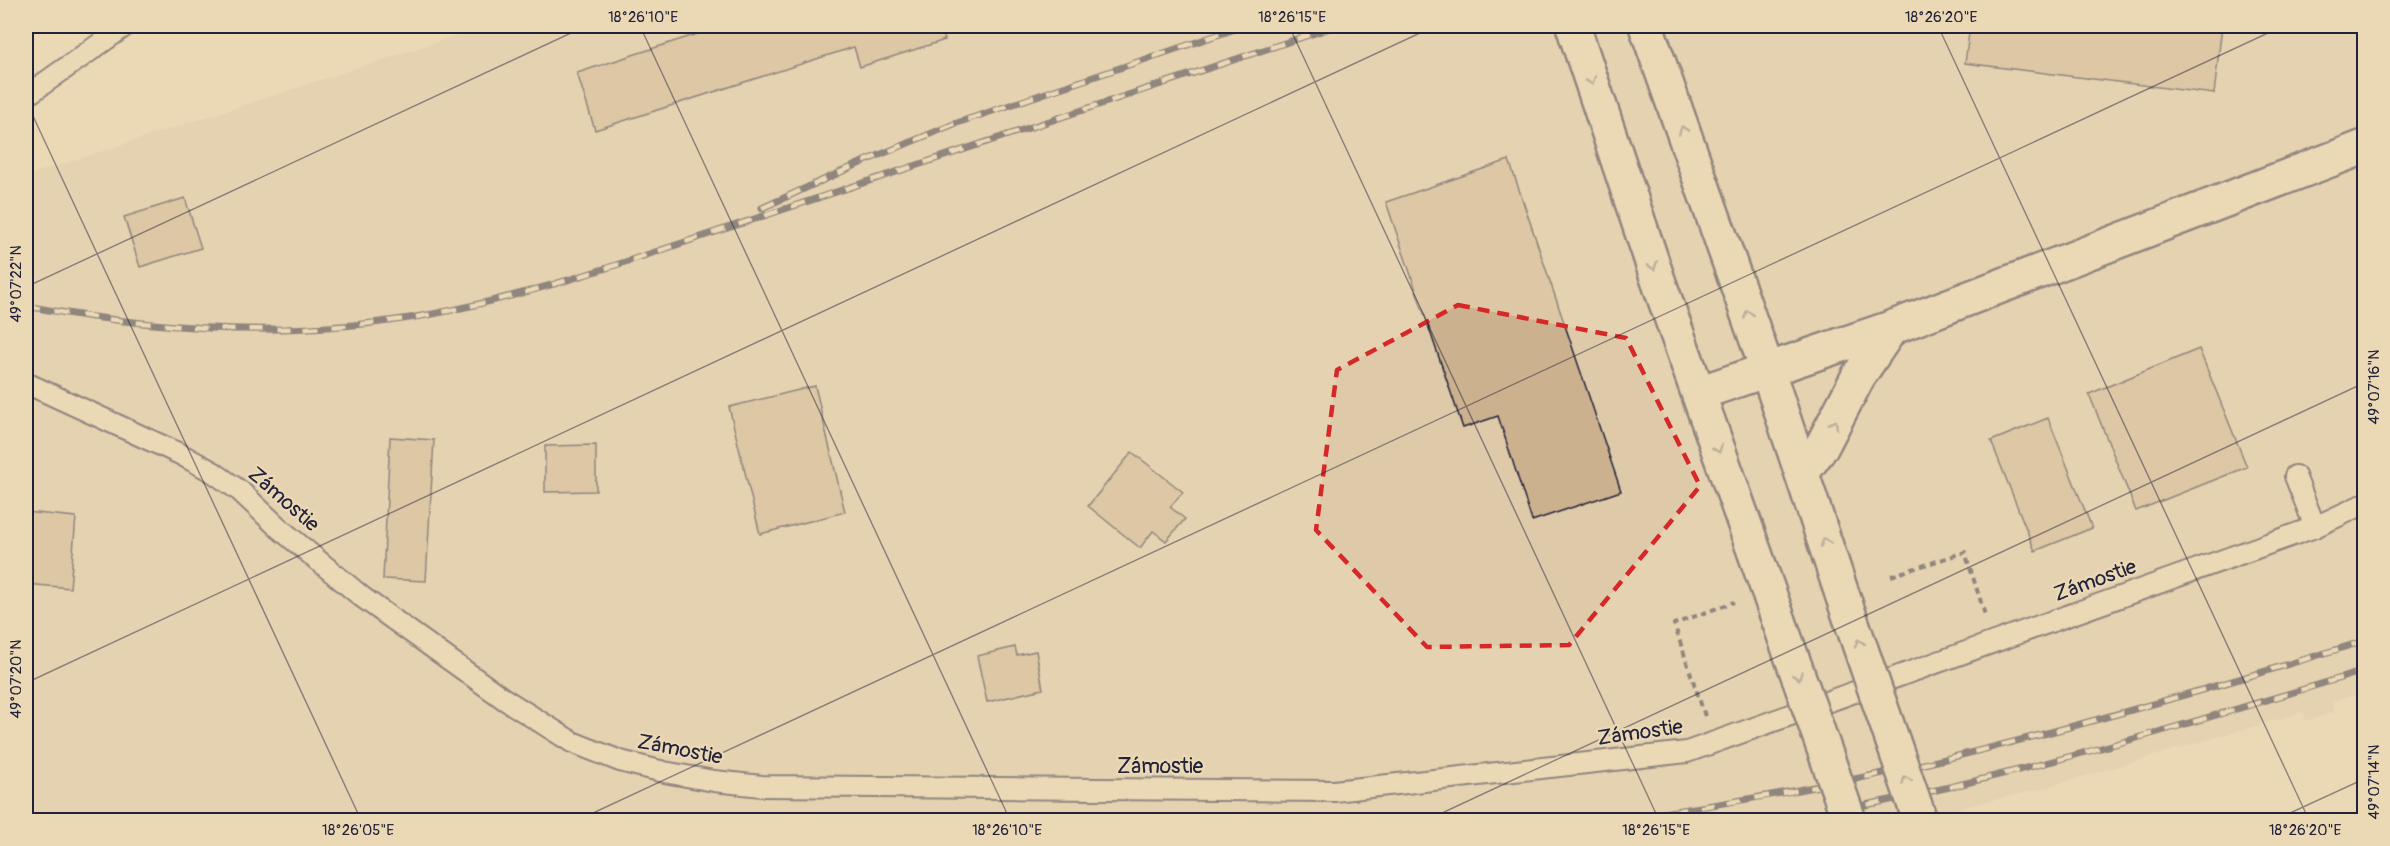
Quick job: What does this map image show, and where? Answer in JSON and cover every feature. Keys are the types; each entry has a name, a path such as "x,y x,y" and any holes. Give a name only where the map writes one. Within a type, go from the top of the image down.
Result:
{"main road":[{"path":"1573,26 1658,280 1850,820"},
{"path":"1646,26 1767,369 1920,820"},
{"path":"1699,393 1891,328 2364,147"},
{"path":"1802,472 1822,446 1858,377 1891,328"}],"lane":[{"path":"26,96 125,26"},
{"name":"Zámostie","path":"26,383 213,472 240,491 279,528 362,597 504,699 572,742 620,761 664,772 714,781 762,786 1334,791 1687,752 2315,527 2364,504"},
{"path":"2295,476 2315,527"}],"path":[{"path":"1891,576 1965,552 1987,618"},
{"path":"1706,720 1674,624 1737,601"}],"highlighted area":[{"path":"1458,305 1626,338 1700,486 1569,645 1427,647 1316,530 1337,370"}],"shaded area":[{"path":"486,26 2364,26 2364,692 2332,702 2334,712 2306,721 2303,712 2052,786 1911,820 26,820 26,176"}],"building":[{"path":"722,26 941,26 945,40 860,67 854,47 595,130 577,73"},
{"path":"1970,26 2222,26 2214,94 1965,63"},
{"path":"1509,160 1621,491 1532,521 1498,416 1463,428 1386,202"},
{"path":"185,198 201,248 140,267 124,217"},
{"path":"2199,349 2247,467 2136,511 2089,394"},
{"path":"815,386 845,512 760,534 729,407"},
{"path":"2048,418 2092,528 2035,551 1991,441"},
{"path":"390,437 434,440 426,581 383,579"},
{"path":"596,445 596,491 545,492 545,446"},
{"path":"1132,452 1183,492 1170,507 1185,519 1166,541 1153,531 1140,548 1088,506"},
{"path":"26,512 76,517 70,588 26,584"},
{"path":"1015,647 1017,655 1036,651 1043,689 987,702 977,656"}],"railway":[{"path":"762,208 954,124 1244,26"},
{"path":"26,306 127,321 229,329 331,327 433,314 524,293 613,266 1336,26"},
{"path":"1617,820 1778,794 1937,761 2152,704 2364,641"},
{"path":"1785,820 1954,786 2057,760 2364,671"}]}
